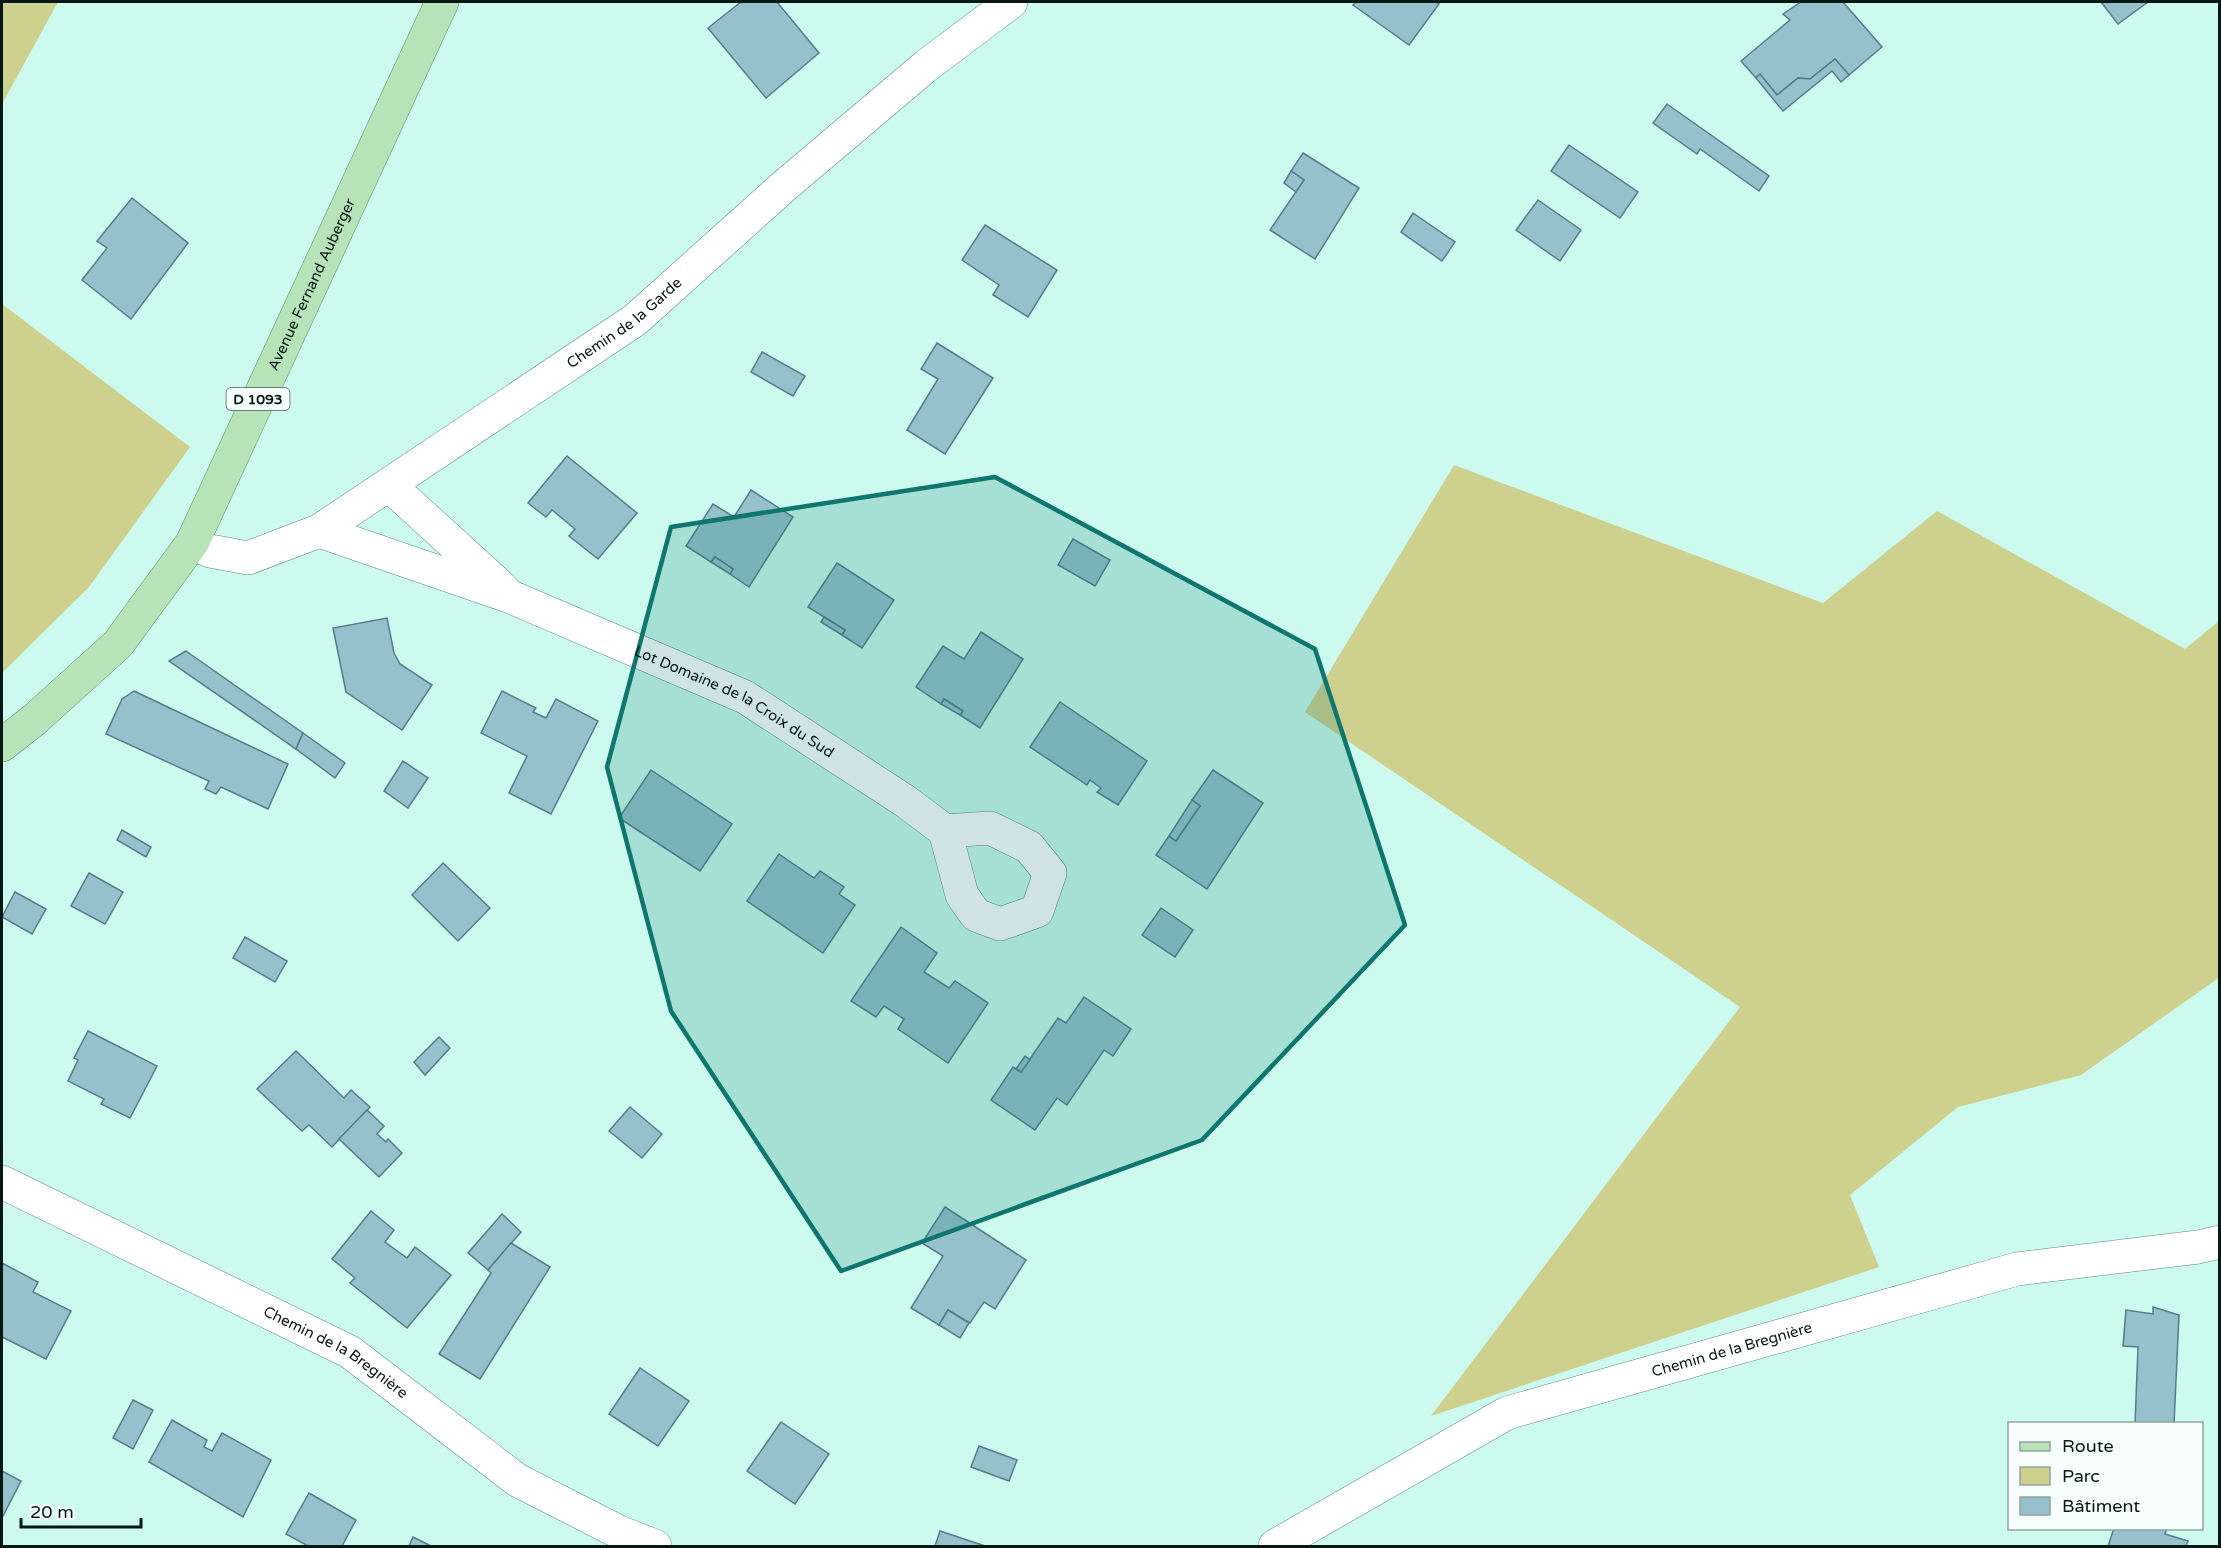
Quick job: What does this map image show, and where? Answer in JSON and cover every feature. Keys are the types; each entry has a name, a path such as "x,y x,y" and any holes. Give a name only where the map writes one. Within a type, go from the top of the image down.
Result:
{"main road":[{"name":"Avenue Fernand Auberger","path":"2,745 34,720 118,644 192,543 442,2"}],"street":[{"name":"Chemin de la Garde","path":"192,543 210,550 248,558 319,531 389,485 635,320 801,171 926,66 1011,2"},
{"name":"Lot Domaine de la Croix du Sud","path":"389,485 511,597"},
{"name":"Lot Domaine de la Croix du Sud","path":"319,531 511,597 745,698 905,801 945,831"},
{"name":"Chemin de la Bregnière","path":"2,1182 350,1352 517,1480 619,1532 655,1546"},
{"name":"Chemin de la Bregnière","path":"1275,1546 1507,1413 2017,1269 2198,1247 2220,1242"}],"highlighted area":[{"path":"995,477 1315,649 1405,925 1202,1140 841,1271 671,1011 607,767 671,527"}],"green space":[{"path":"2,2 58,2 2,104"},
{"path":"2,304 190,447 89,587 2,673"},
{"path":"1454,465 1823,603 1937,511 2185,649 2219,621 2220,977 2081,1075 1958,1107 1850,1195 1879,1267 1431,1416 1740,1007 1305,712"}],"building":[{"path":"741,2 777,2 819,53 766,98 708,28"},
{"path":"1356,2 1436,2 1439,4 1409,45 1353,5"},
{"path":"1801,2 1843,2 1882,47 1849,75 1835,59 1810,79 1798,78 1777,95 1760,74 1756,78 1741,61 1790,20 1783,14"},
{"path":"2101,2 2148,2 2118,24"},
{"path":"1835,59 1849,75 1841,82 1832,71 1783,111 1756,78 1760,74 1777,95 1798,78 1810,79"},
{"path":"1667,104 1769,176 1759,191 1700,149 1697,154 1653,123"},
{"path":"1569,145 1638,192 1620,218 1551,171"},
{"path":"1303,153 1359,188 1315,259 1270,230 1304,180 1291,171"},
{"path":"1291,171 1304,180 1296,192 1284,183"},
{"path":"132,198 188,243 131,319 82,280 107,248 97,241"},
{"path":"1538,200 1581,230 1560,261 1516,230"},
{"path":"1413,213 1455,242 1442,261 1401,232"},
{"path":"985,225 1057,270 1028,317 993,295 999,285 962,260"},
{"path":"937,343 993,378 945,454 907,430 938,379 921,369"},
{"path":"762,352 805,376 793,396 751,372"},
{"path":"567,456 637,513 598,559 569,536 575,529 552,510 546,517 528,503"},
{"path":"751,490 793,517 749,587 730,574 733,569 715,557 711,562 686,546 713,504 734,517"},
{"path":"1073,539 1110,560 1095,586 1058,565"},
{"path":"715,557 733,569 730,574 711,562"},
{"path":"837,563 894,600 862,648 842,635 845,630 808,607"},
{"path":"824,617 845,630 842,635 821,622"},
{"path":"387,618 394,653 400,664 432,685 402,730 346,692 333,628"},
{"path":"981,632 1023,659 980,728 960,715 963,711 944,699 941,704 916,687 943,646 964,659"},
{"path":"186,651 303,733 296,749 169,661"},
{"path":"134,691 288,764 268,809 221,787 216,794 205,789 209,781 106,734 122,699"},
{"path":"502,691 536,708 533,712 546,718 556,699 598,721 551,814 509,793 527,756 481,733"},
{"path":"944,699 963,711 960,715 941,704"},
{"path":"1060,702 1147,761 1118,805 1097,792 1101,788 1090,780 1087,785 1030,747"},
{"path":"303,733 345,763 335,778 296,749"},
{"path":"403,761 428,778 408,808 384,791"},
{"path":"651,770 732,824 700,871 619,818"},
{"path":"1213,770 1263,803 1207,889 1156,855 1169,836 1176,841 1200,806 1192,800"},
{"path":"1192,800 1200,806 1176,841 1169,836"},
{"path":"122,830 151,847 146,857 117,840"},
{"path":"779,854 814,878 820,871 844,887 839,894 855,905 823,953 747,901"},
{"path":"443,863 490,908 458,941 412,895"},
{"path":"89,873 123,892 105,924 71,906"},
{"path":"15,892 46,909 32,934 2,917"},
{"path":"1161,908 1193,930 1175,957 1142,935"},
{"path":"901,927 937,953 924,972 949,988 955,981 988,1003 948,1063 898,1029 904,1019 884,1006 876,1017 851,1001"},
{"path":"245,937 287,961 275,982 233,958"},
{"path":"1084,997 1131,1029 1113,1056 1104,1050 1067,1105 1057,1098 1035,1130 991,1100 1013,1067 1021,1072 1058,1018 1066,1023"},
{"path":"88,1031 157,1066 130,1118 101,1104 104,1099 68,1081 78,1060 74,1058"},
{"path":"439,1037 450,1048 425,1075 414,1062"},
{"path":"296,1051 344,1098 351,1090 370,1107 332,1147 309,1125 302,1131 257,1089"},
{"path":"1025,1056 1030,1060 1021,1072 1016,1069"},
{"path":"630,1107 662,1134 642,1158 609,1131"},
{"path":"367,1110 384,1126 377,1134 386,1142 388,1139 402,1153 379,1177 339,1139"},
{"path":"945,1207 1026,1260 995,1309 984,1302 970,1323 948,1310 939,1325 911,1308 943,1256 922,1243"},
{"path":"371,1211 394,1230 385,1242 407,1258 415,1247 451,1275 407,1328 350,1283 355,1278 332,1259"},
{"path":"502,1214 521,1232 488,1270 468,1253"},
{"path":"511,1243 550,1267 480,1379 439,1354 491,1273 488,1270"},
{"path":"2,1263 38,1282 33,1292 71,1311 46,1359 2,1337"},
{"path":"2153,1307 2179,1315 2174,1422 2135,1422 2138,1347 2123,1346 2126,1310 2153,1314"},
{"path":"948,1310 969,1323 960,1338 939,1325"},
{"path":"640,1368 689,1401 658,1446 609,1414"},
{"path":"133,1400 153,1410 133,1449 113,1438"},
{"path":"172,1420 207,1440 204,1447 212,1451 222,1433 271,1460 243,1517 149,1462"},
{"path":"781,1422 829,1454 795,1504 747,1471"},
{"path":"979,1446 1017,1460 1009,1481 971,1467"},
{"path":"2,1471 21,1481 3,1516 2,1515"},
{"path":"309,1493 356,1520 342,1546 308,1546 286,1534"},
{"path":"2113,1530 2166,1530 2165,1534 2188,1541 2186,1546 2108,1546"},
{"path":"940,1531 985,1546 935,1546"},
{"path":"413,1537 431,1546 409,1546"}]}
